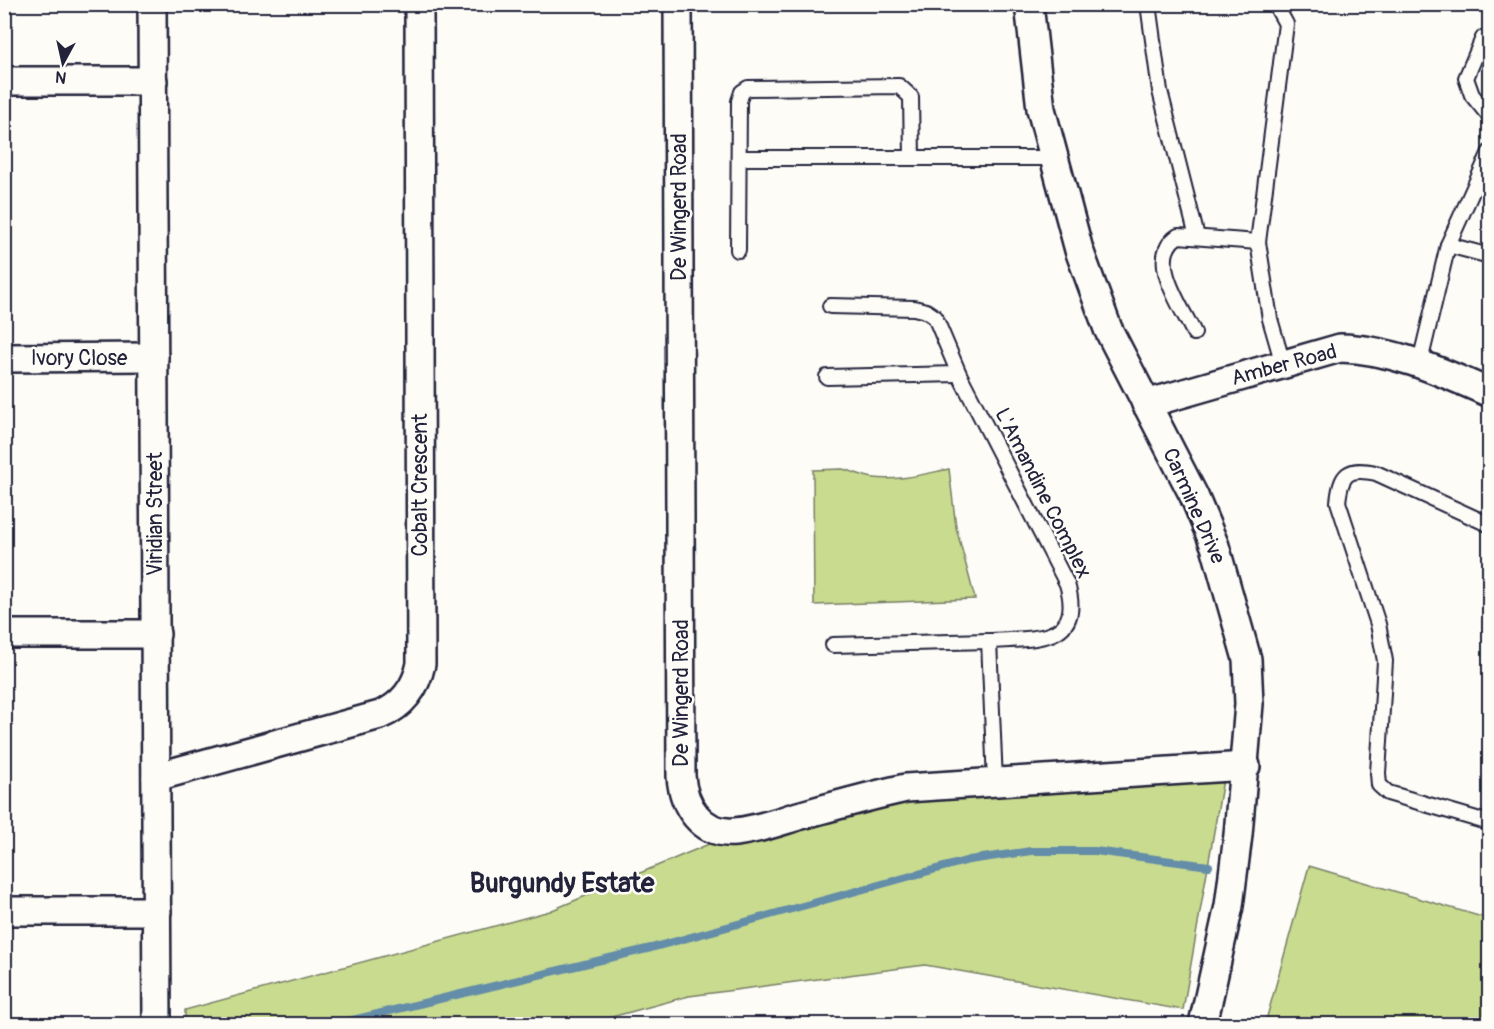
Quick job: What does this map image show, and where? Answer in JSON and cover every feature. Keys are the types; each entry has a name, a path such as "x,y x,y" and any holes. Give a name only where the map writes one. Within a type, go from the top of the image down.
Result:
{"street":[{"name":"Viridian Street","path":"152,4 157,1024"},
{"name":"Cobalt Crescent","path":"156,777 380,715 399,705 418,677 421,664 419,4"},
{"name":"De Wingerd Road","path":"678,4 682,794 691,812 709,827 734,832 862,797 906,788 1246,766"},
{"name":"Carmine Drive","path":"1029,4 1041,109 1092,288 1108,329 1194,496 1215,546 1247,658 1249,704 1246,766 1229,906 1203,1024"},
{"path":"4,81 153,81"},
{"name":"Amber Road","path":"1146,404 1340,348 1353,348 1420,362 1490,393"},
{"name":"Ivory Close","path":"4,358 154,357"},
{"path":"4,634 156,634"},
{"path":"4,911 157,911"}],"lane":[{"path":"1149,4 1160,91 1197,237"},
{"path":"1275,4 1286,24 1258,242 1270,319 1283,364"},
{"path":"1483,38 1466,78 1473,95 1490,117"},
{"path":"738,250 739,101 742,92 748,88 888,85 906,90 911,96 912,158"},
{"path":"1420,362 1448,245 1490,152"},
{"path":"739,158 1054,158"},
{"path":"1194,333 1164,268 1170,242 1179,236 1258,242"},
{"path":"1448,245 1490,256"},
{"name":"L'Amandine Complex","path":"830,306 926,311 935,317 959,374 1067,584 1072,601 1070,618 1058,633 1046,637 989,641 833,645"},
{"path":"827,377 959,374"},
{"path":"1490,525 1376,473 1358,469 1347,474 1340,484 1338,502 1378,624 1385,661 1379,785 1388,793 1490,823"},
{"path":"989,641 995,782"}],"green space":[{"path":"842,469 870,477 893,479 949,469 956,527 975,599 814,605 813,470"},
{"path":"1225,768 1183,1010 925,965 689,996 586,1024 185,1024 185,1010 550,911 735,833 861,797"},
{"path":"1309,866 1489,919 1489,1024 1265,1024"}],"waterway":[{"path":"336,1024 651,948 969,860 1031,851 1095,851 1209,866"}],"district":[{"name":"Burgundy Estate","path":"562,883"}]}
